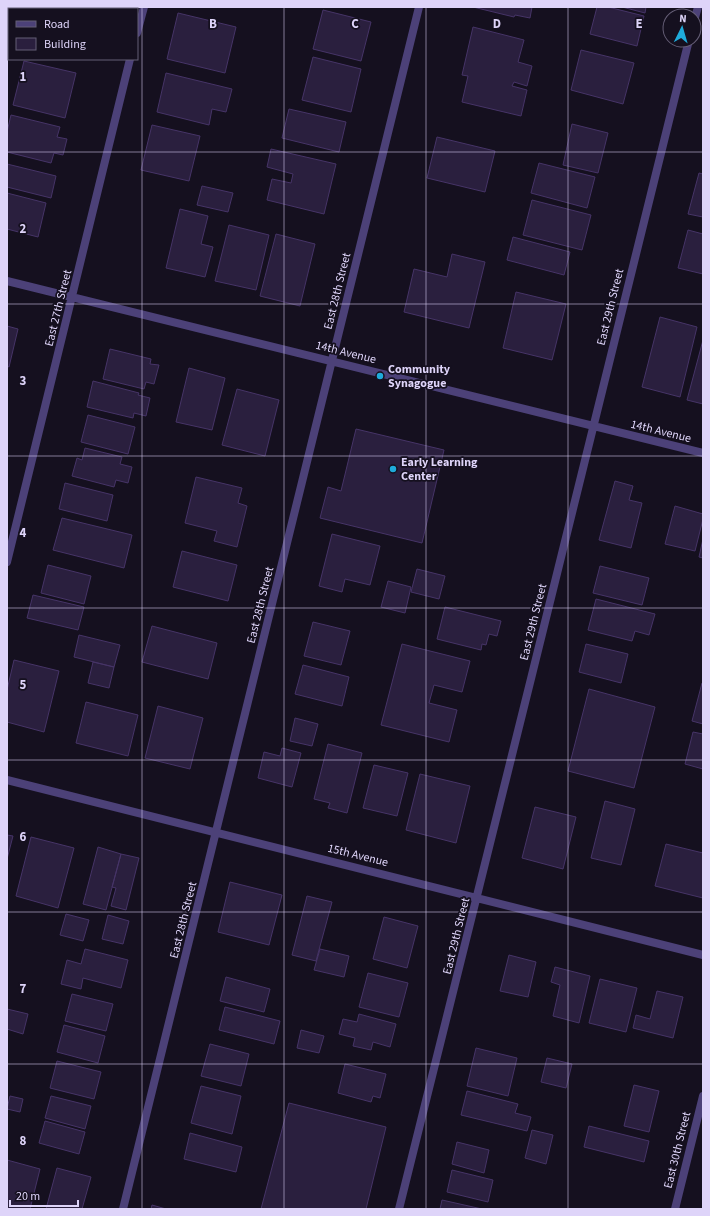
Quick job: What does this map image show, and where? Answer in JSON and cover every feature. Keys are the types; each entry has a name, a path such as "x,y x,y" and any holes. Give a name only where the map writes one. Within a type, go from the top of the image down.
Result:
{"street":[{"path":"138,29 144,7"},
{"name":"East 28th Street","path":"123,1209 217,833 419,7"},
{"name":"East 29th Street","path":"399,1209 478,898 687,48"},
{"name":"East 27th Street","path":"7,562 130,60"},
{"name":"14th Avenue","path":"7,281 703,453"},
{"name":"15th Avenue","path":"7,780 703,955"},
{"name":"East 30th Street","path":"675,1209 703,1096"}],"building":[{"path":"44,7 89,7 89,8"},
{"path":"473,7 532,7 530,18 515,15 514,17"},
{"path":"597,7 608,7 644,16 637,46 590,34"},
{"path":"622,7 646,7 645,13"},
{"path":"323,10 371,22 361,61 313,49"},
{"path":"178,13 236,27 225,73 167,59"},
{"path":"473,27 524,40 518,62 532,66 527,86 514,82 512,86 527,90 521,116 462,102 468,76 462,75"},
{"path":"7,30 8,30 8,54"},
{"path":"581,50 634,63 623,104 571,90"},
{"path":"313,57 361,69 351,112 302,100"},
{"path":"24,61 76,73 65,118 13,105"},
{"path":"166,73 232,89 226,112 212,109 209,125 157,112"},
{"path":"289,109 346,122 339,152 282,138"},
{"path":"11,115 60,127 57,137 67,139 63,155 54,153 51,163 7,152 7,132"},
{"path":"572,124 608,133 598,173 563,165"},
{"path":"152,125 200,136 189,181 141,170"},
{"path":"437,137 495,151 485,192 427,178"},
{"path":"271,149 336,164 324,214 267,200 272,179 291,183 293,174 267,167"},
{"path":"539,163 595,177 587,208 531,193"},
{"path":"7,164 56,176 51,198 7,187"},
{"path":"699,173 703,174 703,217 688,214"},
{"path":"202,186 233,193 228,212 197,205"},
{"path":"7,193 46,203 38,237 7,229"},
{"path":"532,200 591,215 582,250 523,235"},
{"path":"180,209 208,216 201,244 213,247 205,277 166,268"},
{"path":"229,225 269,235 256,290 215,281"},
{"path":"688,230 703,234 703,274 678,268"},
{"path":"276,234 315,244 300,306 260,296"},
{"path":"513,237 570,252 564,275 507,260"},
{"path":"452,254 485,262 469,328 404,312 414,269 447,277"},
{"path":"516,292 566,304 552,360 503,348"},
{"path":"660,317 697,327 680,397 642,387"},
{"path":"7,326 18,329 9,367 7,366"},
{"path":"703,340 703,404 687,400"},
{"path":"110,349 151,359 150,364 159,365 154,384 146,382 144,389 103,379"},
{"path":"189,368 225,378 212,430 176,422"},
{"path":"93,381 139,393 138,395 150,398 146,416 134,413 133,418 87,407"},
{"path":"237,389 279,400 265,456 222,445"},
{"path":"88,415 135,427 128,454 81,442"},
{"name":"Early Learning Center","path":"356,429 444,450 422,543 320,518 328,487 341,491"},
{"path":"85,448 122,457 120,464 132,467 128,483 116,480 114,487 72,476 77,458 82,460"},
{"path":"196,477 242,488 238,503 247,506 237,547 214,541 217,531 185,523"},
{"path":"615,481 633,486 629,500 642,503 631,548 599,540"},
{"path":"65,483 113,495 107,521 59,509"},
{"path":"675,506 703,514 695,551 665,544"},
{"path":"62,518 132,535 124,568 53,550"},
{"path":"332,534 380,546 370,585 345,579 342,592 319,586"},
{"path":"703,539 703,558 699,557"},
{"path":"182,551 237,565 228,601 173,587"},
{"path":"48,565 91,576 84,604 41,593"},
{"path":"600,566 649,578 642,605 593,593"},
{"path":"417,569 445,576 439,599 411,592"},
{"path":"388,581 411,587 405,613 381,607"},
{"path":"33,595 84,607 78,630 27,618"},
{"path":"596,599 655,614 649,635 635,631 632,641 588,630"},
{"path":"445,607 501,621 497,636 489,634 486,645 482,644 481,650 437,639"},
{"path":"313,622 350,631 341,665 304,656"},
{"path":"152,626 217,643 208,679 142,662"},
{"path":"79,635 120,645 114,667 74,657"},
{"path":"402,644 470,661 462,692 434,685 429,703 457,710 449,742 381,725"},
{"path":"586,644 628,654 621,683 579,672"},
{"path":"14,660 59,671 44,732 7,722 7,690"},
{"path":"93,662 114,667 109,688 88,683"},
{"path":"303,665 349,677 342,706 295,694"},
{"path":"702,683 703,684 703,724 692,721"},
{"path":"589,689 655,707 634,788 568,771"},
{"path":"86,702 138,715 128,756 76,743"},
{"path":"158,706 203,718 190,769 145,758"},
{"path":"295,718 318,724 312,746 290,741"},
{"path":"693,732 703,734 703,769 685,764"},
{"path":"328,744 362,753 347,813 328,808 330,803 314,799"},
{"path":"282,748 301,753 292,787 258,778 264,752 280,756"},
{"path":"374,765 408,773 397,816 363,808"},
{"path":"420,774 470,786 456,843 406,830"},
{"path":"605,801 635,809 621,865 591,858"},
{"path":"535,807 576,817 563,869 522,858"},
{"path":"7,835 13,836 7,859"},
{"path":"31,837 74,848 58,908 16,896"},
{"path":"666,844 703,853 703,898 655,886"},
{"path":"98,847 121,854 106,910 83,904"},
{"path":"121,854 139,858 126,910 111,906 116,888 112,887"},
{"path":"230,882 282,895 269,945 218,932"},
{"path":"307,896 332,902 316,961 292,955"},
{"path":"66,914 89,920 83,941 60,935"},
{"path":"108,915 129,921 123,944 102,939"},
{"path":"384,917 418,926 407,968 373,959"},
{"path":"85,949 128,960 121,988 83,978 81,989 61,984 67,960 81,964"},
{"path":"320,949 349,956 344,977 314,970"},
{"path":"509,955 536,962 528,997 500,991"},
{"path":"555,967 590,976 579,1023 553,1016 560,985 551,982"},
{"path":"368,973 408,983 399,1017 359,1007"},
{"path":"226,977 270,989 264,1012 220,1001"},
{"path":"600,979 637,988 626,1032 589,1023"},
{"path":"657,991 683,997 673,1038 633,1028 636,1015 650,1019"},
{"path":"72,994 113,1004 106,1031 65,1021"},
{"path":"225,1007 280,1021 274,1044 219,1030"},
{"path":"7,1009 28,1014 23,1034 7,1029"},
{"path":"359,1014 396,1024 390,1047 373,1042 371,1050 353,1046 355,1038 339,1034 343,1019 357,1022"},
{"path":"64,1025 105,1036 98,1063 57,1052"},
{"path":"301,1030 324,1036 319,1053 297,1048"},
{"path":"210,1044 249,1054 241,1086 201,1076"},
{"path":"476,1048 517,1058 508,1096 467,1086"},
{"path":"547,1058 572,1064 566,1088 541,1082"},
{"path":"57,1061 101,1072 94,1099 50,1088"},
{"path":"345,1064 386,1074 380,1098 373,1096 371,1102 338,1093"},
{"path":"634,1085 659,1091 649,1132 624,1126"},
{"path":"201,1086 241,1096 232,1134 191,1123"},
{"path":"467,1091 518,1104 515,1113 531,1117 527,1131 461,1115"},
{"path":"10,1096 23,1099 20,1112 7,1109"},
{"path":"51,1096 91,1106 85,1129 45,1118"},
{"path":"289,1103 386,1127 366,1209 261,1209"},
{"path":"45,1121 85,1132 79,1154 39,1143"},
{"path":"589,1126 649,1141 644,1162 584,1147"},
{"path":"532,1130 553,1135 546,1164 525,1158"},
{"path":"190,1133 242,1147 236,1172 184,1159"},
{"path":"457,1142 489,1150 484,1173 452,1164"},
{"path":"7,1160 40,1169 30,1209 7,1209"},
{"path":"57,1168 91,1177 82,1209 46,1209"},
{"path":"452,1170 493,1180 488,1202 447,1192"},
{"path":"442,1200 482,1209 440,1209"},
{"path":"152,1205 166,1209 151,1209"}],"place":[{"name":"Community Synagogue","path":"380,376"},
{"name":"Early Learning Center","path":"393,469"}]}
